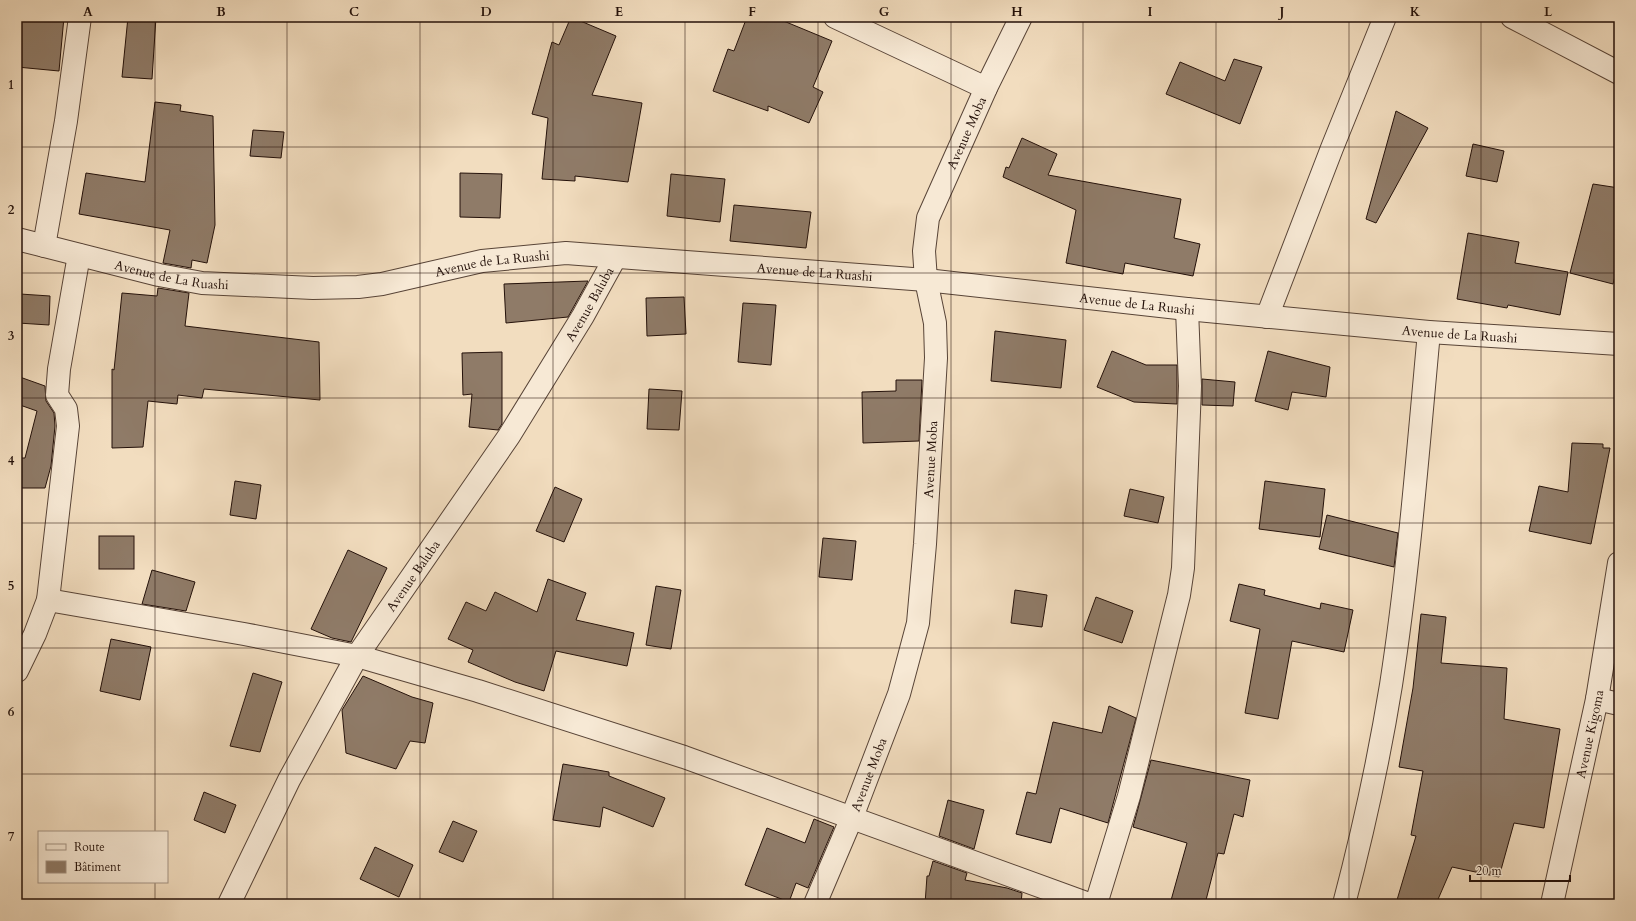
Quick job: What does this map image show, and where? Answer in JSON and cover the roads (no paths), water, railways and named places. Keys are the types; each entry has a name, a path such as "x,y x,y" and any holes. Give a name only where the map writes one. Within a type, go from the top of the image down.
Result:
{"street":[{"path":"44,246 66,121 80,17"},
{"path":"835,17 986,88"},
{"name":"Avenue Moba","path":"815,904 852,817 899,694 918,623 925,544 936,358 935,323 926,280 924,251 928,218 986,88 1021,17"},
{"path":"1267,317 1332,148 1385,17"},
{"path":"1512,17 1619,74"},
{"name":"Avenue de La Ruashi","path":"17,239 159,275 202,283 313,288 358,287 382,284 482,262 558,254 926,280 1187,309 1429,332 1619,344"},
{"path":"17,671 35,634 48,600 68,426 66,409 57,395 58,376 79,255"},
{"name":"Avenue Baluba","path":"229,904 289,780 357,656 509,436 583,316 615,258"},
{"path":"1096,904 1129,796 1179,595 1183,568 1190,386 1187,309"},
{"path":"1344,904 1365,825 1391,685 1408,544 1429,332"},
{"name":"Avenue Kigoma","path":"1552,904 1597,699 1619,563"},
{"path":"48,600 244,634 357,656 478,690 684,757 1089,904"},
{"path":"1597,699 1619,704"}]}
